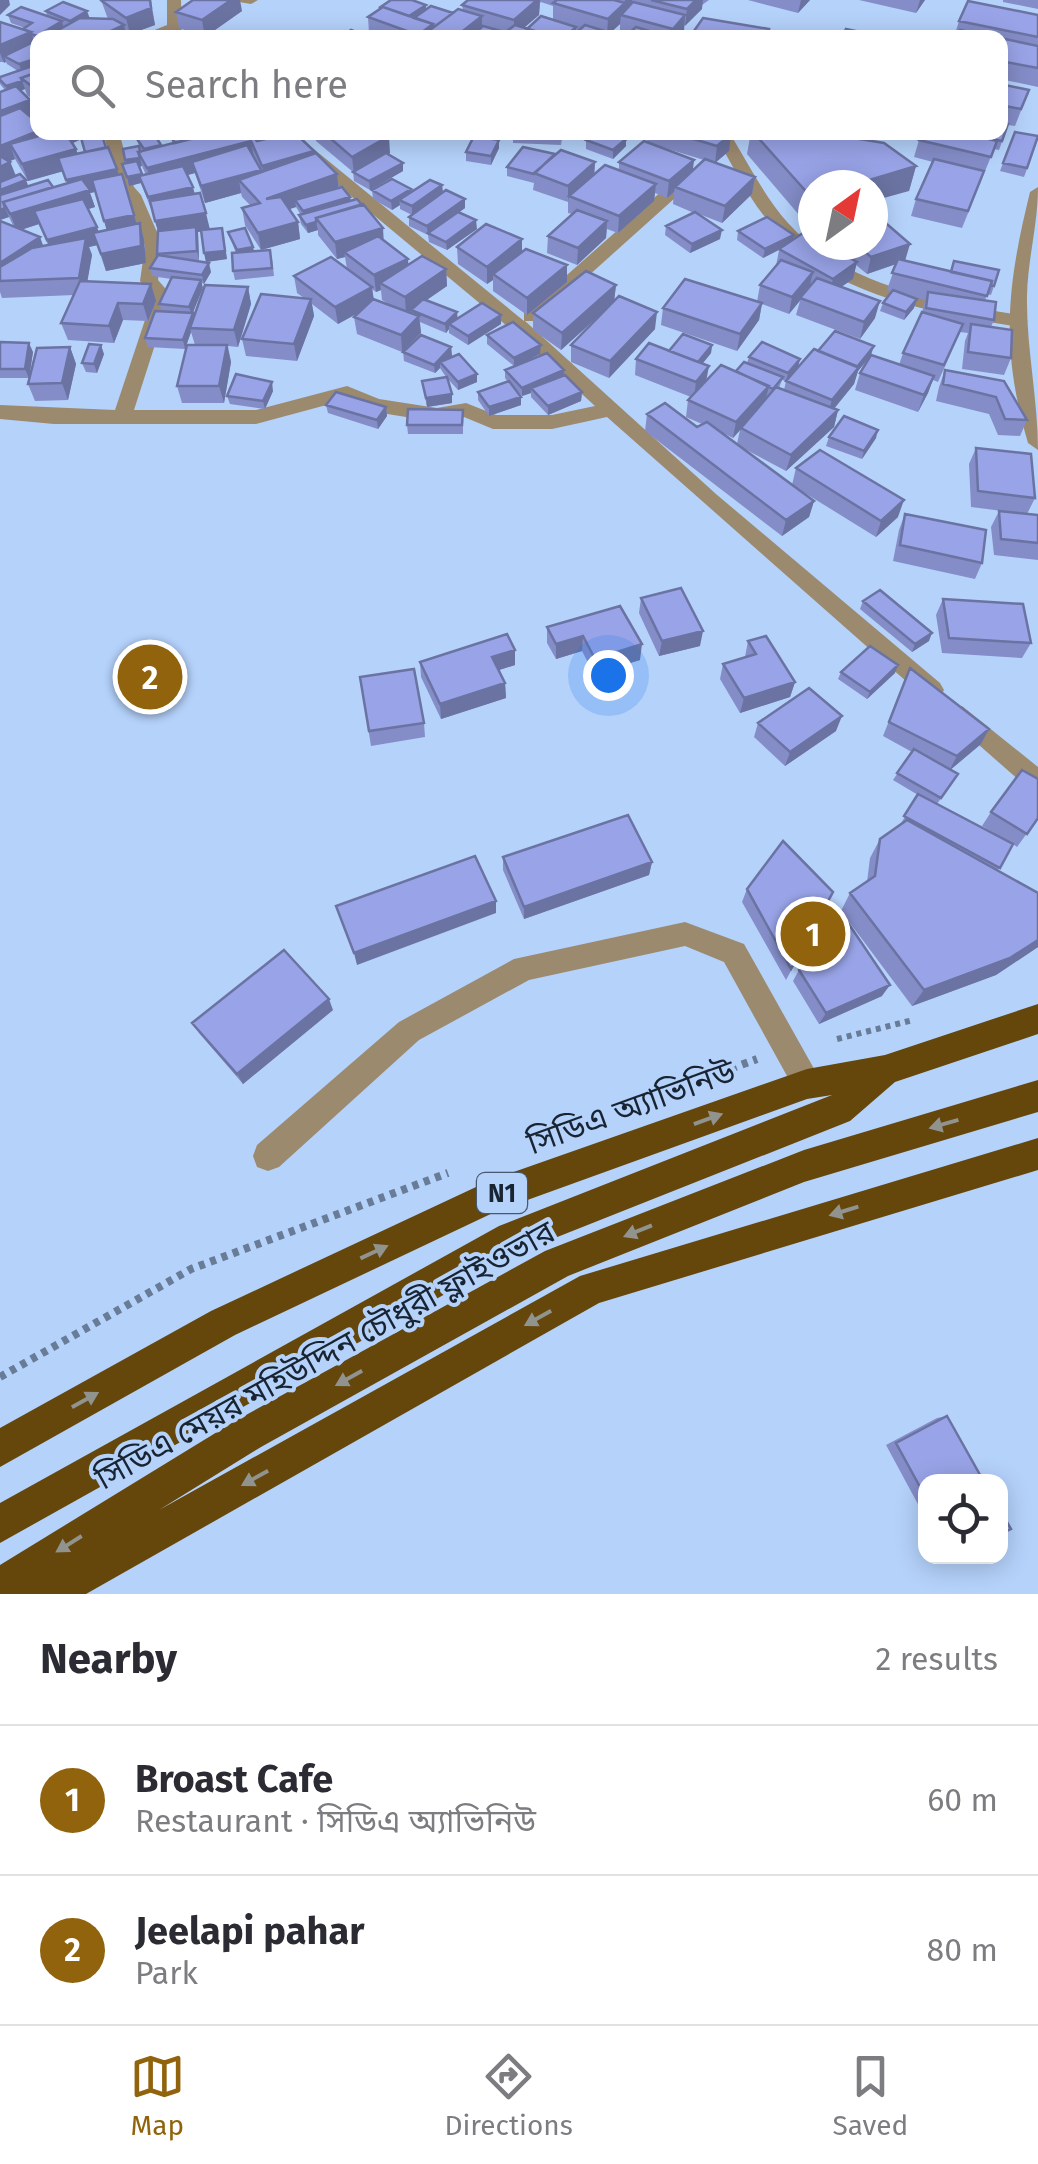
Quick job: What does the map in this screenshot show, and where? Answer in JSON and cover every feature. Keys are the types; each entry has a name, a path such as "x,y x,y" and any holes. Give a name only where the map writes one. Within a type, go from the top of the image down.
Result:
{"highway":[{"name":"সিডিএ অ্যাভিনিউ","path":"0,1448 223,1324 491,1197 807,1084 885,1070 1038,1018"},
{"path":"0,1524 511,1238 839,1110 885,1070"},
{"name":"সিডিএ মেয়র মহিউদ্দিন চৌধুরী ফ্লাইওভার","path":"0,1587 248,1434 557,1263 804,1166 1038,1096"},
{"path":"48,1594 592,1288 1038,1154"}],"street":[{"path":"174,0 175,30"},
{"path":"234,0 251,0"},
{"path":"113,140 126,189 134,195 154,246 149,280 162,296 122,418"},
{"path":"292,140 520,327 1038,782"},
{"path":"726,140 788,234 831,262 898,297 951,311 1019,321"},
{"path":"1038,192 1018,275 1019,321 1032,425 1038,443"},
{"path":"520,327 669,194"},
{"path":"0,412 122,418 256,416 347,393 376,405 438,415 466,410 494,422 552,422 611,410"},
{"path":"268,1156 409,1031 524,968 685,934 734,954 807,1084"}],"building":[{"path":"150,0 151,8 126,18 102,1"},
{"path":"193,0 231,0 202,20 176,12"},
{"path":"391,0 426,5 409,16 379,8"},
{"path":"468,0 537,0 514,20 462,5"},
{"path":"651,0 696,0 687,9"},
{"path":"968,1 1038,15 1038,37 1008,30 959,21"},
{"path":"63,2 87,11 70,21 46,11"},
{"path":"633,2 685,15 673,29 621,15"},
{"path":"553,3 625,3 608,19"},
{"path":"431,6 453,13 434,27 414,18"},
{"path":"21,7 62,21 47,30 30,32 23,29 32,23 8,15"},
{"path":"383,7 433,24 425,30 404,30 368,17"},
{"path":"458,9 482,16 464,30 430,30"},
{"path":"541,16 576,27 573,30 527,29"},
{"path":"80,18 113,19 124,25 113,30 58,30"},
{"path":"703,18 769,29 769,30 695,30"},
{"path":"0,22 30,32 30,32 0,45"},
{"path":"1008,40 1038,46 1038,68 1008,62"},
{"path":"30,43 30,61 19,64 4,56"},
{"path":"30,67 30,75 22,81 6,86 0,77"},
{"path":"16,86 30,100 0,111 0,92"},
{"path":"1008,86 1029,90 1021,109 1008,107"},
{"path":"20,108 30,116 30,134 0,146 0,116"},
{"path":"1015,132 1038,136 1027,168 1003,163"},
{"path":"30,138 70,140 76,149 22,164 10,144"},
{"path":"82,140 104,140 106,148 85,152"},
{"path":"138,140 158,140 161,145 144,149"},
{"path":"185,140 302,140 314,151 262,166 251,141 147,168 138,152"},
{"path":"332,140 382,140 352,157"},
{"path":"472,140 499,140 491,156 466,152"},
{"path":"586,140 625,140 613,150"},
{"path":"697,140 724,140 717,146"},
{"path":"760,140 884,143 916,166 888,174 888,170 798,170 798,182"},
{"path":"919,140 997,141 991,157"},
{"path":"644,141 694,160 669,181 619,162"},
{"path":"247,145 261,170 201,186 192,162"},
{"path":"139,146 140,158 125,160 123,149"},
{"path":"108,147 117,169 66,180 58,158"},
{"path":"523,147 555,154 534,174 507,167"},
{"path":"561,150 595,162 568,186 534,173"},
{"path":"316,153 337,174 266,199 281,197 298,222 258,233 242,208 260,203 239,180"},
{"path":"386,153 403,163 369,181 353,172"},
{"path":"705,159 755,177 725,206 675,187"},
{"path":"934,159 984,171 968,211 916,199"},
{"path":"137,161 142,174 127,177 122,164"},
{"path":"605,165 656,184 619,216 569,196"},
{"path":"183,166 193,187 148,197 139,176"},
{"path":"20,174 26,180 0,190 0,182"},
{"path":"122,174 134,215 104,221 92,180"},
{"path":"82,179 90,190 10,214 3,202"},
{"path":"392,179 411,189 391,201 372,190"},
{"path":"48,180 53,187 3,202 5,208 0,210 0,195"},
{"path":"430,180 442,185 412,206 399,200"},
{"path":"342,187 350,197 303,211 295,200"},
{"path":"446,190 465,199 427,226 409,217"},
{"path":"200,193 206,213 155,221 150,201"},
{"path":"83,199 97,227 47,240 34,211"},
{"path":"357,199 362,205 316,218 316,222 306,225 299,215"},
{"path":"363,204 383,228 335,242 316,218"},
{"path":"577,210 607,221 578,248 548,236"},
{"path":"458,212 476,220 446,242 428,233"},
{"path":"695,212 722,230 692,244 666,226"},
{"path":"767,217 794,235 765,249 738,231"},
{"path":"0,221 40,237 0,263"},
{"path":"140,223 141,246 101,254 93,233"},
{"path":"486,224 522,239 487,267 457,247"},
{"path":"888,225 910,244 888,251"},
{"path":"196,227 197,251 157,254 158,231"},
{"path":"222,228 225,251 204,253 201,230"},
{"path":"245,228 253,247 237,250 228,232"},
{"path":"378,236 408,259 374,275 344,252"},
{"path":"798,236 798,260 779,249"},
{"path":"86,238 79,278 0,281 0,267 32,248"},
{"path":"526,249 567,265 527,298 493,274"},
{"path":"270,250 272,268 233,271 232,253"},
{"path":"158,255 209,263 202,275 150,268"},
{"path":"422,256 446,269 405,297 380,283"},
{"path":"331,257 372,287 335,307 294,276"},
{"path":"898,259 992,281 987,296 892,273"},
{"path":"781,260 813,272 792,297 760,285"},
{"path":"799,260 857,262 833,279"},
{"path":"954,261 999,270 994,286 992,281 951,272"},
{"path":"586,271 616,285 562,333 533,313"},
{"path":"172,277 201,280 189,307 159,304"},
{"path":"817,278 880,301 864,322 800,298"},
{"path":"685,279 762,303 740,334 663,308"},
{"path":"80,281 151,284 143,304 118,303 109,326 61,323"},
{"path":"205,285 248,287 234,330 190,328"},
{"path":"893,290 917,299 906,312 883,303"},
{"path":"928,292 996,302 994,320 926,308"},
{"path":"261,294 311,299 294,344 242,339"},
{"path":"619,296 657,312 610,361 571,345"},
{"path":"373,299 419,316 401,335 354,317"},
{"path":"423,299 457,312 445,324 411,310"},
{"path":"482,303 501,315 468,336 449,324"},
{"path":"155,311 193,313 183,340 145,338"},
{"path":"922,312 963,324 944,365 903,353"},
{"path":"513,322 541,345 514,358 487,335"},
{"path":"971,324 1012,330 1011,358 968,352"},
{"path":"835,331 874,346 857,367 818,351"},
{"path":"683,334 712,345 698,362 669,351"},
{"path":"421,335 451,347 434,365 403,352"},
{"path":"0,342 29,343 25,369 0,369"},
{"path":"762,342 800,359 788,373 749,357"},
{"path":"649,343 709,366 696,382 636,359"},
{"path":"89,344 101,345 94,364 82,363"},
{"path":"187,345 227,345 219,386 177,386"},
{"path":"70,347 62,383 28,384 37,348"},
{"path":"814,349 859,367 832,400 786,381"},
{"path":"547,353 564,370 522,388 505,370"},
{"path":"459,354 477,374 458,382 440,362"},
{"path":"871,355 934,376 924,395 860,373"},
{"path":"744,362 783,377 773,389 736,371"},
{"path":"721,365 769,386 736,422 688,400"},
{"path":"945,370 1004,381 1027,420 1005,419 996,397 943,384"},
{"path":"236,374 272,382 263,401 227,396"},
{"path":"565,375 582,392 548,406 531,388"},
{"path":"447,377 452,394 426,398 422,381"},
{"path":"509,381 521,397 489,407 478,392"},
{"path":"776,387 838,410 791,455 741,428"},
{"path":"336,392 386,407 377,420 326,405"},
{"path":"665,403 697,427 707,422 814,501 786,520 647,414"},
{"path":"408,409 463,410 462,425 407,425"},
{"path":"844,416 878,430 864,451 829,437"},
{"path":"976,448 1031,454 1035,498 978,491"},
{"path":"820,450 904,500 881,521 796,468"},
{"path":"999,511 1038,515 1038,543 1001,539"},
{"path":"905,514 986,530 982,563 900,545"},
{"path":"681,588 703,631 662,641 641,598"},
{"path":"880,590 932,633 915,644 863,601"},
{"path":"943,599 1023,604 1031,643 949,638"},
{"path":"620,606 642,644 595,659 583,636 556,644 547,627"},
{"path":"507,634 515,650 492,657 505,683 440,704 420,662"},
{"path":"766,636 795,682 744,698 723,664 756,654 748,641"},
{"path":"870,646 898,665 870,692 841,672"},
{"path":"910,668 989,729 957,756 889,722"},
{"path":"414,669 424,723 369,731 360,677"},
{"path":"809,688 842,716 790,752 758,723"},
{"path":"914,749 958,774 941,798 897,773"},
{"path":"1022,770 1038,779 1038,818 1027,834 991,812"},
{"path":"918,794 1013,844 1000,868 904,816"},
{"path":"628,815 652,862 524,907 503,857"},
{"path":"907,820 1038,893 1038,940 1010,958 924,990 850,893 875,876 880,839"},
{"path":"783,841 833,892 791,969 747,889"},
{"path":"475,856 496,901 354,953 336,906"},
{"path":"840,911 890,985 826,1013 799,970"},
{"path":"284,950 329,999 237,1074 192,1023"},
{"path":"947,1416 980,1474 918,1474 918,1483 896,1443"}],"place":[{"name":"Jeelapi pahar","path":"150,677"},
{"name":"Broast Cafe","path":"813,934"}]}
